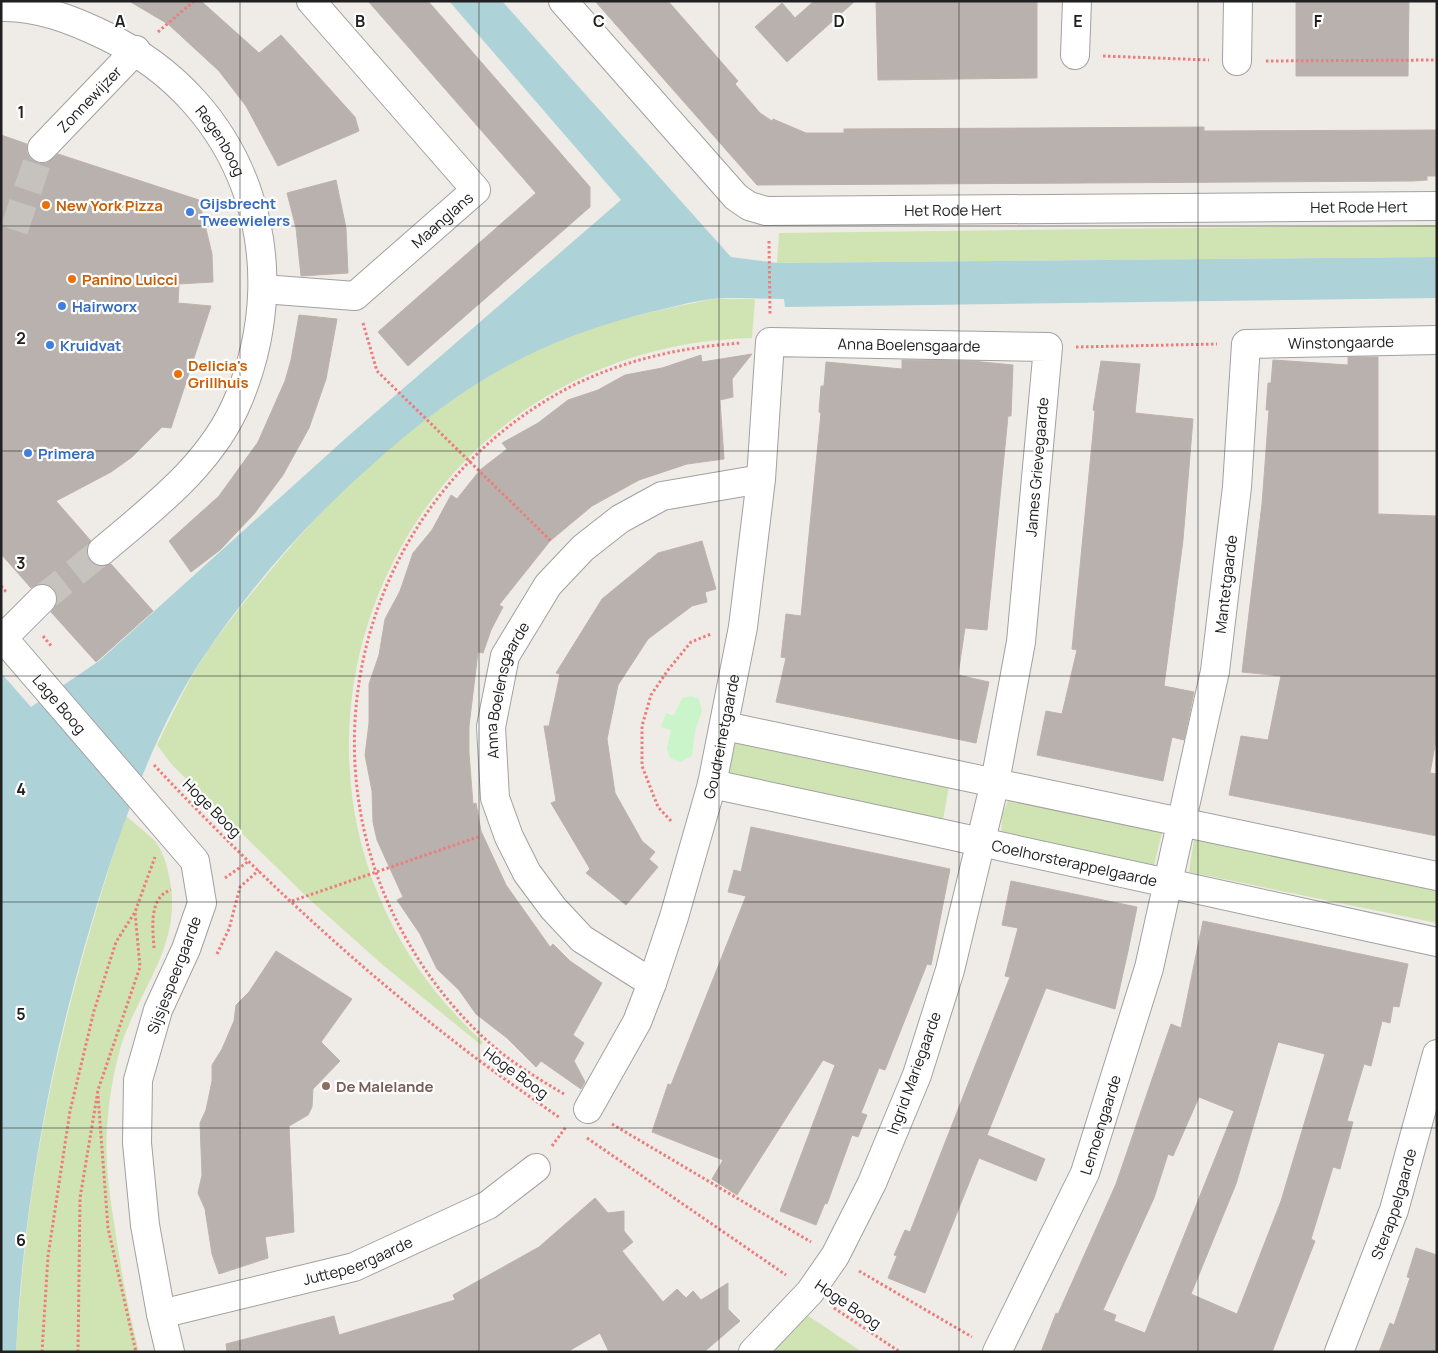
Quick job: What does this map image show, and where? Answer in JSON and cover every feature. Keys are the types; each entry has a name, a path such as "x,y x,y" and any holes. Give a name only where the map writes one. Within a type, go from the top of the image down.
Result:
{"street":[{"name":"Maanglans","path":"311,1 476,190 355,296"},
{"name":"Het Rode Hert","path":"563,1 736,196 749,206 766,211 1437,206"},
{"path":"1075,55 1077,1"},
{"path":"1237,61 1238,1"},
{"name":"Regenboog","path":"1,7 34,10 60,17 136,50 169,75 190,96 229,149 251,204 261,257 263,307 252,362 238,400 217,439 191,471 163,499 102,552"},
{"name":"Zonnewijzer","path":"42,148 136,50"},
{"path":"263,289 355,296"},
{"name":"Winstongaarde","path":"1246,344 1437,340"},
{"name":"Anna Boelensgaarde","path":"770,342 1048,347"},
{"name":"Goudreinetgaarde","path":"578,1117 637,1022 652,983 695,848 712,784 743,628 761,479 770,342"},
{"name":"Mantetgaarde","path":"1170,884 1181,821 1216,671 1237,487 1246,344"},
{"name":"James Grievegaarde","path":"982,840 1022,642 1048,347"},
{"name":"Anna Boelensgaarde","path":"652,983 582,939 576,933 553,908 526,873 505,828 495,798 491,727 505,656 548,585 571,560 620,518 662,496 761,479"},
{"name":"Lage Boog","path":"34,607 3,638 140,795"},
{"path":"724,726 1437,876"},
{"name":"Coelhorsterappelgaarde","path":"712,784 982,840 1170,884 1437,942"},
{"name":"Sijsjespeergaarde","path":"140,795 195,861 202,903 186,949 158,1010 138,1080 136,1143 145,1225 170,1352"},
{"name":"Ingrid Mariegaarde","path":"753,1352 810,1292 835,1256 872,1183 917,1075 950,970 982,840"},
{"name":"Lemoengaarde","path":"988,1347 1086,1173 1150,968 1170,884"},
{"name":"Sterappelgaarde","path":"1339,1352 1394,1210 1437,1054"},
{"name":"Juttepeergaarde","path":"161,1314 354,1266 488,1205 536,1168"}],"path":[{"path":"136,50 194,1"},
{"path":"1075,55 1237,61 1437,60"},
{"path":"770,252 770,301"},
{"path":"355,296 377,371 571,560"},
{"path":"1048,347 1246,344"},
{"path":"34,607 56,652"},
{"path":"695,848 658,807 642,766 642,726 651,695 690,642 715,633 743,628"},
{"name":"Hoge Boog","path":"155,766 259,870 335,941 455,1042 578,1117 835,1256 988,1347"},
{"path":"42,1352 48,1256 70,1111 94,1011 116,942 135,912 167,826"},
{"path":"292,901 505,828"},
{"path":"214,958 229,928 240,887 259,870"},
{"path":"78,1352 80,1198 98,1090 140,967 135,912"},
{"path":"98,1090 108,1228 136,1352"},
{"path":"536,1168 578,1117"},
{"name":"Hoge Boog","path":"584,1136 900,1352"}],"green space":[{"path":"1437,225 1437,257 777,263 779,233"},
{"path":"712,299 755,299 752,338 623,361 516,417 432,499 376,600 350,712 358,828 401,940 483,1042 481,1045 384,966 310,900 173,766 157,745 183,692 201,661 265,577 323,510 388,449 422,421 496,371 535,350 577,332 622,319"},
{"path":"691,696 699,699 702,711 695,731 692,756 680,762 670,758 667,748 671,730 661,727 666,713 674,716 682,698"},
{"path":"735,743 949,786 943,820 728,775"},
{"path":"1009,798 1162,832 1154,866 1001,834 1002,815"},
{"path":"126,816 152,838 160,849 168,871 172,900 170,923 165,944 121,1046 112,1087 107,1128 107,1163 112,1210 131,1320 139,1352 16,1352 28,1217 48,1101 60,1043 75,986"},
{"path":"1194,839 1437,886 1437,923 1189,872"},
{"path":"807,1315 862,1352 769,1352"}],"water":[{"path":"449,1 502,1 731,257 777,263 1437,257 1437,298 785,307 784,299 712,299 655,311 574,335 504,368 438,410 349,486 281,556 220,632 187,683 160,735 137,788 117,843 73,988 46,1108 35,1168 20,1291 16,1352 1,1352 1,673 31,707 99,661 346,438 621,200"}],"building":[{"path":"129,1 201,1 259,53 281,35 355,117 359,131 278,166 246,106 219,71 168,24"},
{"path":"368,1 428,1 590,187 590,207 408,366 378,332 536,193"},
{"path":"595,1 668,1 738,81 735,84 760,113 772,121 773,119 806,133 844,133 844,129 1204,127 1204,131 1437,130 1437,176 1427,176 1427,180 1413,181 757,185"},
{"path":"814,1 855,1 787,62 755,27 782,3 795,18"},
{"path":"876,1 1037,1 1037,78 878,80"},
{"path":"1296,1 1409,1 1408,76 1296,76"},
{"path":"1,135 27,144 27,153 31,159 38,163 47,163 58,154 199,200 212,254 213,282 179,284 178,303 211,306 171,428 162,427 132,457 111,472 56,501 91,541 87,553 90,561 97,566 111,564 153,611 96,662 51,612 57,603 57,595 53,588 46,584 38,584 31,588 1,554"},
{"path":"336,180 346,228 348,273 301,276 296,228 287,193"},
{"path":"299,315 337,319 326,379 309,428 283,475 254,514 220,550 191,572 169,541 219,496 258,442 285,381 291,360"},
{"path":"752,354 732,379 733,397 720,400 724,459 687,464 639,480 592,506 550,541 499,605 503,607 491,630 483,653 478,652 469,726 469,753 473,804 476,803 481,831 506,885 550,947 553,944 570,961 602,983 573,1035 584,1043 574,1061 585,1082 581,1089 541,1061 536,1067 507,1038 476,1014 459,990 437,969 420,934 397,900 403,897 377,840 373,822 372,791 365,755 369,723 369,684 379,655 385,619 400,591 413,553 432,530 451,495 457,499 480,470 507,449 502,443 538,423 568,400 598,390 625,375 662,368 701,355 702,362"},
{"path":"1348,357 1378,357 1378,514 1437,516 1437,735 1430,773 1437,774 1437,836 1229,795 1241,736 1268,740 1281,676 1242,672 1262,504 1269,410 1266,410 1268,383 1271,383 1273,360 1348,365"},
{"path":"902,360 972,361 1013,365 1011,416 1008,416 987,630 965,628 958,675 989,682 976,743 776,702 786,658 781,657 786,614 801,616 821,413 819,412 821,386 824,386 826,362 902,369"},
{"path":"1101,361 1140,364 1135,413 1193,419 1183,540 1164,686 1194,692 1184,740 1172,737 1163,781 1037,755 1046,711 1062,714 1077,650 1072,649 1095,411 1093,410"},
{"path":"702,541 716,589 705,592 707,602 692,606 648,639 618,685 607,739 615,793 642,841 655,852 649,859 658,867 626,905 586,873 590,869 551,803 556,801 544,726 549,726 560,674 556,673 602,599 658,553"},
{"path":"751,827 950,869 931,965 927,964 885,1070 879,1068 861,1113 867,1115 858,1137 852,1135 827,1204 825,1203 816,1225 780,1211 835,1065 823,1060 737,1195 712,1179 723,1160 652,1132 668,1084 671,1085 746,896 728,892 734,870 741,872"},
{"path":"1011,881 1137,907 1128,951 1115,1009 1046,988 987,1135 1045,1159 1036,1181 979,1158 925,1293 888,1278 897,1256 894,1255 905,1230 910,1232 1010,977 1005,976 1018,928 1002,925"},
{"path":"1203,921 1408,964 1399,1007 1393,1006 1390,1023 1382,1021 1371,1066 1364,1064 1347,1121 1353,1122 1340,1169 1333,1167 1311,1239 1315,1241 1272,1352 1041,1352 1056,1313 1058,1314 1116,1184 1171,1024 1181,1028","holes":["1278,1042 1325,1054 1281,1201 1237,1314 1191,1294 1236,1184","1199,1097 1234,1111 1145,1333 1114,1321 1116,1315 1103,1310 1154,1198 1168,1154 1173,1156"]},
{"path":"276,951 352,999 321,1042 340,1061 313,1089 312,1107 308,1115 289,1126 294,1232 265,1237 268,1258 219,1274 212,1254 205,1209 198,1193 202,1175 200,1123 206,1110 212,1081 212,1065 222,1049 234,1021 236,1005 249,992"},
{"path":"595,1198 608,1213 624,1211 624,1231 633,1242 622,1251 663,1302 677,1289 686,1298 693,1291 701,1300 728,1283 728,1309 740,1321 704,1352 609,1352 600,1333 567,1352 227,1352 226,1344 334,1316 339,1335 455,1300 453,1295 539,1247"},
{"path":"1416,1248 1437,1255 1437,1352 1379,1352 1390,1323 1394,1325 1410,1278 1407,1277"}],"tunnel":[{"path":"14,230 42,148"},
{"path":"42,599 102,551"}],"place":[{"name":"New York Pizza","path":"46,205"},
{"name":"Gijsbrecht Tweewielers","path":"190,212"},
{"name":"Panino Luicci","path":"72,279"},
{"name":"Hairworx","path":"62,306"},
{"name":"Kruidvat","path":"50,345"},
{"name":"Delicia's Grillhuis","path":"178,374"},
{"name":"Primera","path":"28,453"},
{"name":"De Malelande","path":"326,1086"}]}
